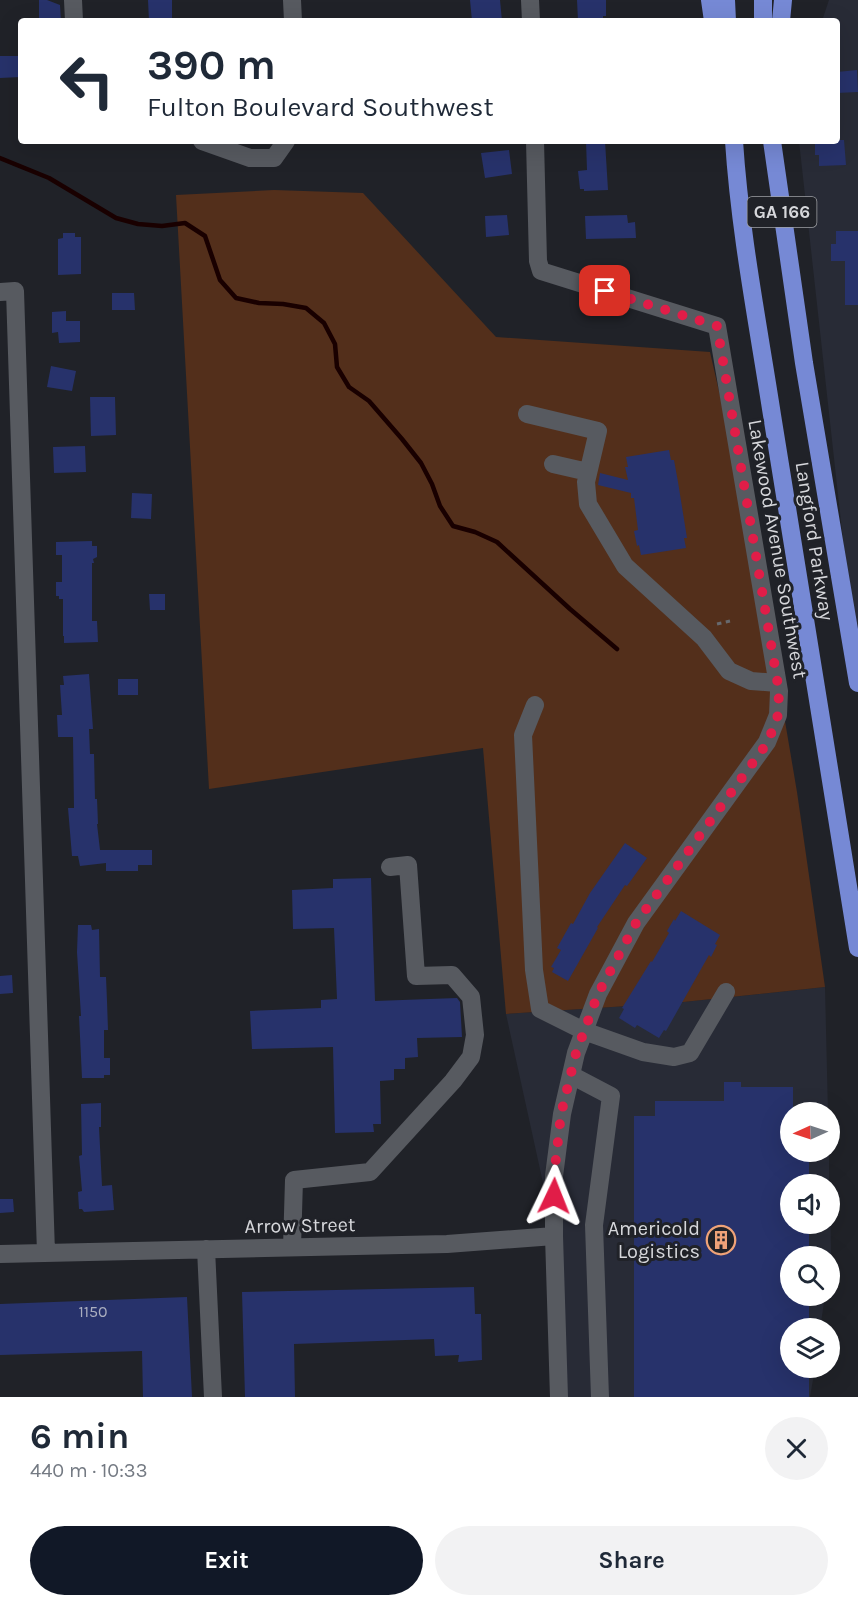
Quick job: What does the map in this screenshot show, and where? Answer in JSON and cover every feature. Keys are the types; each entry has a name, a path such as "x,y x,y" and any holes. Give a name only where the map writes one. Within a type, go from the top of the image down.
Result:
{"highway":[{"path":"710,0 713,18"},
{"path":"726,0 727,18"},
{"path":"763,0 763,18"},
{"path":"781,18 783,0"},
{"name":"Langford Parkway","path":"732,144 745,241 791,536 858,948"},
{"name":"Langford Parkway","path":"773,144 806,374 858,683"}],"street":[{"path":"73,0 74,18"},
{"path":"292,0 293,18"},
{"path":"530,0 531,18"},
{"path":"210,144 250,158 274,158 284,144"},
{"name":"Lakewood Avenue Southwest","path":"535,144 540,271 717,326 779,691 778,715 768,742 636,923 598,994 576,1053 561,1114 554,1176 559,1397"},
{"path":"8,292 46,1253"},
{"path":"527,414 598,431 586,483 588,504 625,566 704,638 729,671 751,681 777,683"},
{"path":"553,464 588,472"},
{"path":"535,705 524,735 534,970 540,1009 584,1031 643,1052 674,1057 690,1053 726,993"},
{"path":"292,1247 294,1180 370,1172 453,1081 471,1057 475,1035 471,997 452,975 416,976 408,865 390,867"},
{"path":"571,1075 611,1096 594,1225 600,1397"},
{"name":"Arrow Street","path":"1,1255 447,1244 554,1236"},
{"path":"206,1249 213,1397"}],"path":[{"path":"717,624 730,621"}],"shaded area":[{"path":"829,0 858,0 858,628 847,576 799,144 840,144 840,18 823,18"},
{"path":"274,190 363,193 496,337 710,352 758,562 797,792 825,987 674,1003 506,1014 483,748 209,789 176,195"},
{"path":"825,987 828,1102 780,1102 780,1162 829,1162 829,1174 780,1174 780,1234 831,1234 831,1246 780,1246 780,1306 823,1306 822,1318 780,1318 780,1378 813,1378 810,1397 558,1397 554,1233 506,1014 674,1003"}],"building":[{"path":"39,0 47,0 60,5 61,18 39,18"},
{"path":"148,0 172,0 172,18 149,18"},
{"path":"470,0 500,0 502,18 472,18"},
{"path":"577,0 606,0 606,16 603,18 578,18"},
{"path":"0,56 18,56 18,77 0,78"},
{"path":"857,70 858,92 840,93 840,72"},
{"path":"840,140 844,140 846,165 819,166 819,155 815,155 815,144 840,144"},
{"path":"586,144 605,144 608,190 584,191 580,189 578,171 587,170"},
{"path":"509,150 512,174 485,178 481,153"},
{"path":"507,215 509,235 486,237 485,216"},
{"path":"627,215 628,223 635,222 636,238 586,239 585,216"},
{"path":"836,231 858,231 858,305 845,305 845,261 831,261 831,244 836,244"},
{"path":"63,233 75,233 75,237 81,237 81,274 58,275 58,239 63,238"},
{"path":"112,293 134,293 135,310 112,310"},
{"path":"66,311 66,321 80,321 80,342 59,343 58,332 52,333 52,312"},
{"path":"51,366 76,371 72,391 47,387"},
{"path":"90,397 115,397 116,435 91,436"},
{"path":"85,446 86,472 54,473 53,447"},
{"path":"669,450 671,460 674,460 678,482 687,538 684,538 686,548 641,555 634,531 638,530 634,498 631,498 631,493 598,485 600,473 628,480 625,467 628,467 626,457"},
{"path":"132,493 152,494 151,519 131,518"},
{"path":"92,541 92,546 97,546 97,557 92,563 92,621 97,621 98,642 64,643 63,599 56,596 56,582 62,582 62,555 56,555 56,542"},
{"path":"149,594 165,594 165,610 150,610"},
{"path":"89,674 93,729 89,729 90,754 94,754 95,799 97,799 100,850 152,850 152,865 138,865 138,871 106,871 106,863 80,866 78,856 72,856 68,808 74,808 73,737 58,737 57,715 62,715 60,685 64,685 63,676"},
{"path":"118,679 138,679 138,695 118,695"},
{"path":"625,843 647,858 627,886 625,885 597,927 568,981 552,972 554,968 551,967 561,950 557,948 590,893"},
{"path":"371,878 375,1001 457,998 460,1002 462,1037 417,1038 418,1057 405,1058 405,1069 394,1069 394,1080 380,1081 381,1124 373,1124 374,1132 335,1133 333,1047 252,1049 250,1011 321,1008 321,1000 337,999 334,928 293,929 292,890 333,888 333,879"},
{"path":"681,911 720,935 711,957 709,955 666,1031 664,1030 659,1038 619,1018 624,1009 622,1008 669,933 667,931 674,919 675,921"},
{"path":"78,925 91,925 92,930 99,929 100,977 106,977 107,1001 108,1030 104,1030 104,1058 110,1058 110,1075 104,1075 104,1078 82,1078"},
{"path":"12,975 13,993 0,994 0,976"},
{"name":"Americold Logistics","path":"724,1082 741,1082 741,1087 793,1087 793,1102 780,1102 780,1162 809,1162 809,1174 780,1174 780,1234 809,1234 809,1246 780,1246 780,1306 809,1306 809,1318 780,1318 780,1378 809,1378 809,1397 634,1397 634,1116 655,1116 655,1101 724,1101"},
{"path":"101,1103 101,1127 99,1127 102,1186 112,1185 114,1210 84,1212 79,1209 78,1192 82,1191 79,1156 82,1155 81,1104"},
{"path":"0,1199 13,1199 14,1212 0,1213"},
{"path":"474,1287 475,1314 481,1314 482,1360 458,1362 459,1355 435,1356 434,1339 294,1344 295,1397 245,1397 242,1292"},
{"path":"187,1297 192,1397 143,1397 142,1351 0,1355 0,1304"}],"waterway":[{"path":"0,158 49,178 116,218 138,224 162,226 185,223 205,236 220,280 236,298 306,308 324,323 335,344 337,367 349,387 369,401 421,463 440,506 453,526 475,532 497,542 617,649"}],"place":[{"name":"Americold Logistics","path":"721,1240"}],"route":[{"path":"554,1196 561,1114 576,1053 598,994 636,923 768,742 778,715 779,691 717,326 605,291"}]}
